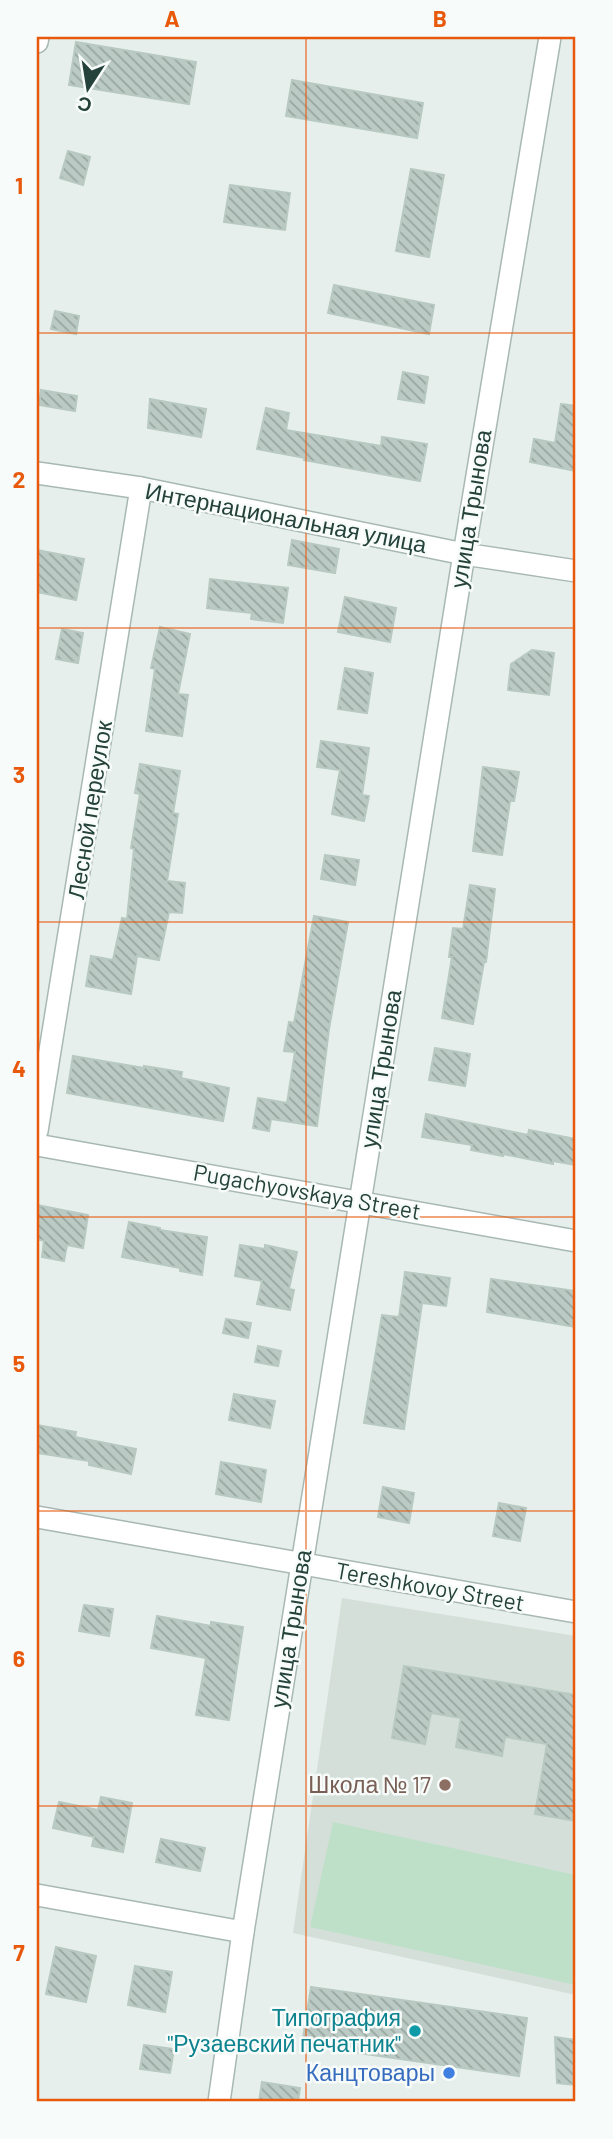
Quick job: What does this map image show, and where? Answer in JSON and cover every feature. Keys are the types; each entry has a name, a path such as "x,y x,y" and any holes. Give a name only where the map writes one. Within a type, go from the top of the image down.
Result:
{"street":[{"path":"37,42 38,37"},
{"name":"улица Трынова","path":"219,2102 243,1932 360,1201 550,37"},
{"name":"Интернациональная улица","path":"37,473 141,488 464,554 576,570"},
{"name":"Лесной переулок","path":"37,1131 141,488"},
{"name":"Pugachyovskaya Street","path":"37,1145 576,1241"},
{"name":"Tereshkovoy Street","path":"37,1517 576,1612"},
{"path":"37,1895 243,1932"}],"shaded area":[{"name":"Школа № 17","path":"342,1598 576,1636 576,1995 293,1933"}],"green space":[{"path":"333,1822 576,1875 576,1985 310,1927"}],"building":[{"path":"76,42 196,62 189,104 69,85"},
{"path":"292,80 423,103 417,138 286,116"},
{"path":"68,151 90,157 83,185 60,178"},
{"path":"411,169 444,175 429,257 396,251"},
{"path":"230,185 290,193 285,230 224,222"},
{"path":"334,285 434,305 429,334 328,313"},
{"path":"55,311 79,316 76,334 51,329"},
{"path":"403,372 428,377 424,403 398,399"},
{"path":"41,390 77,396 75,411 39,405"},
{"path":"150,399 206,409 201,437 148,428"},
{"path":"561,404 576,406 576,471 530,462 534,439 555,443"},
{"path":"266,408 289,413 286,430 381,446 382,437 427,444 420,481 257,449"},
{"path":"292,540 339,549 335,573 288,565"},
{"path":"37,550 84,559 76,600 37,592"},
{"path":"210,579 288,588 283,623 251,619 252,613 207,608"},
{"path":"345,597 396,608 390,642 338,632"},
{"path":"160,627 190,634 178,694 188,695 182,736 146,731 155,669 151,668"},
{"path":"62,629 83,633 78,663 56,659"},
{"path":"532,650 554,653 549,695 508,690 511,664"},
{"path":"345,668 373,673 367,713 338,709"},
{"path":"321,741 369,748 362,795 369,796 364,821 332,814 340,770 317,767"},
{"path":"140,764 180,771 173,813 178,814 167,881 185,883 182,913 169,912 159,960 137,956 131,994 86,986 91,956 113,960 122,918 127,919 134,849 131,848 140,794 135,793"},
{"path":"483,767 519,772 514,801 510,801 502,855 473,851"},
{"path":"325,855 359,860 355,885 321,879"},
{"path":"470,885 495,889 486,962 473,1024 442,1018 452,957 449,957 453,928 463,929"},
{"path":"314,916 348,922 329,1029 317,1126 271,1119 269,1131 253,1128 258,1098 287,1103 295,1052 284,1051 289,1022 294,1023"},
{"path":"435,1048 470,1054 465,1086 429,1080"},
{"path":"73,1056 182,1072 181,1078 229,1088 223,1121 67,1093"},
{"path":"426,1114 528,1135 529,1130 576,1139 576,1165 503,1156 471,1150 472,1145 422,1137"},
{"path":"37,1205 88,1215 83,1248 67,1245 64,1261 42,1257 44,1241 37,1239"},
{"path":"129,1222 207,1237 202,1275 122,1257"},
{"path":"240,1245 265,1249 265,1245 297,1252 289,1289 294,1290 290,1310 257,1304 262,1281 235,1276"},
{"path":"405,1272 450,1278 446,1306 422,1303 404,1429 364,1423 382,1315 399,1317"},
{"path":"491,1279 576,1291 576,1327 487,1312"},
{"path":"226,1319 251,1323 248,1338 223,1333"},
{"path":"258,1346 281,1351 278,1366 255,1362"},
{"path":"234,1394 275,1401 270,1428 229,1420"},
{"path":"37,1425 76,1432 75,1437 136,1449 131,1474 89,1465 89,1461 37,1453"},
{"path":"221,1462 266,1470 261,1502 216,1494"},
{"path":"383,1487 414,1493 409,1523 378,1517"},
{"path":"499,1503 526,1508 520,1541 493,1536"},
{"path":"84,1605 113,1609 109,1636 79,1631"},
{"path":"157,1616 211,1626 211,1622 243,1627 229,1720 196,1715 206,1658 151,1648"},
{"path":"404,1666 576,1695 576,1821 535,1814 547,1744 505,1737 502,1756 456,1747 461,1718 431,1713 425,1744 392,1738"},
{"path":"101,1797 132,1803 123,1852 92,1846 94,1837 53,1828 59,1802 98,1810"},
{"path":"161,1839 205,1848 200,1871 156,1862"},
{"path":"56,1947 96,1956 86,2002 46,1994"},
{"path":"135,1966 172,1972 165,2012 128,2005"},
{"name":"Типография \"Рузаевский печатник\"","path":"311,1987 527,2018 519,2076 302,2045"},
{"path":"555,2037 576,2040 576,2085 557,2083"},
{"path":"144,2045 174,2049 170,2073 140,2069"},
{"path":"262,2082 300,2088 298,2102 259,2102"}],"place":[{"name":"Школа № 17","path":"445,1785"},
{"name":"Типография \"Рузаевский печатник\"","path":"415,2031"},
{"name":"Канцтовары","path":"449,2073"}]}
